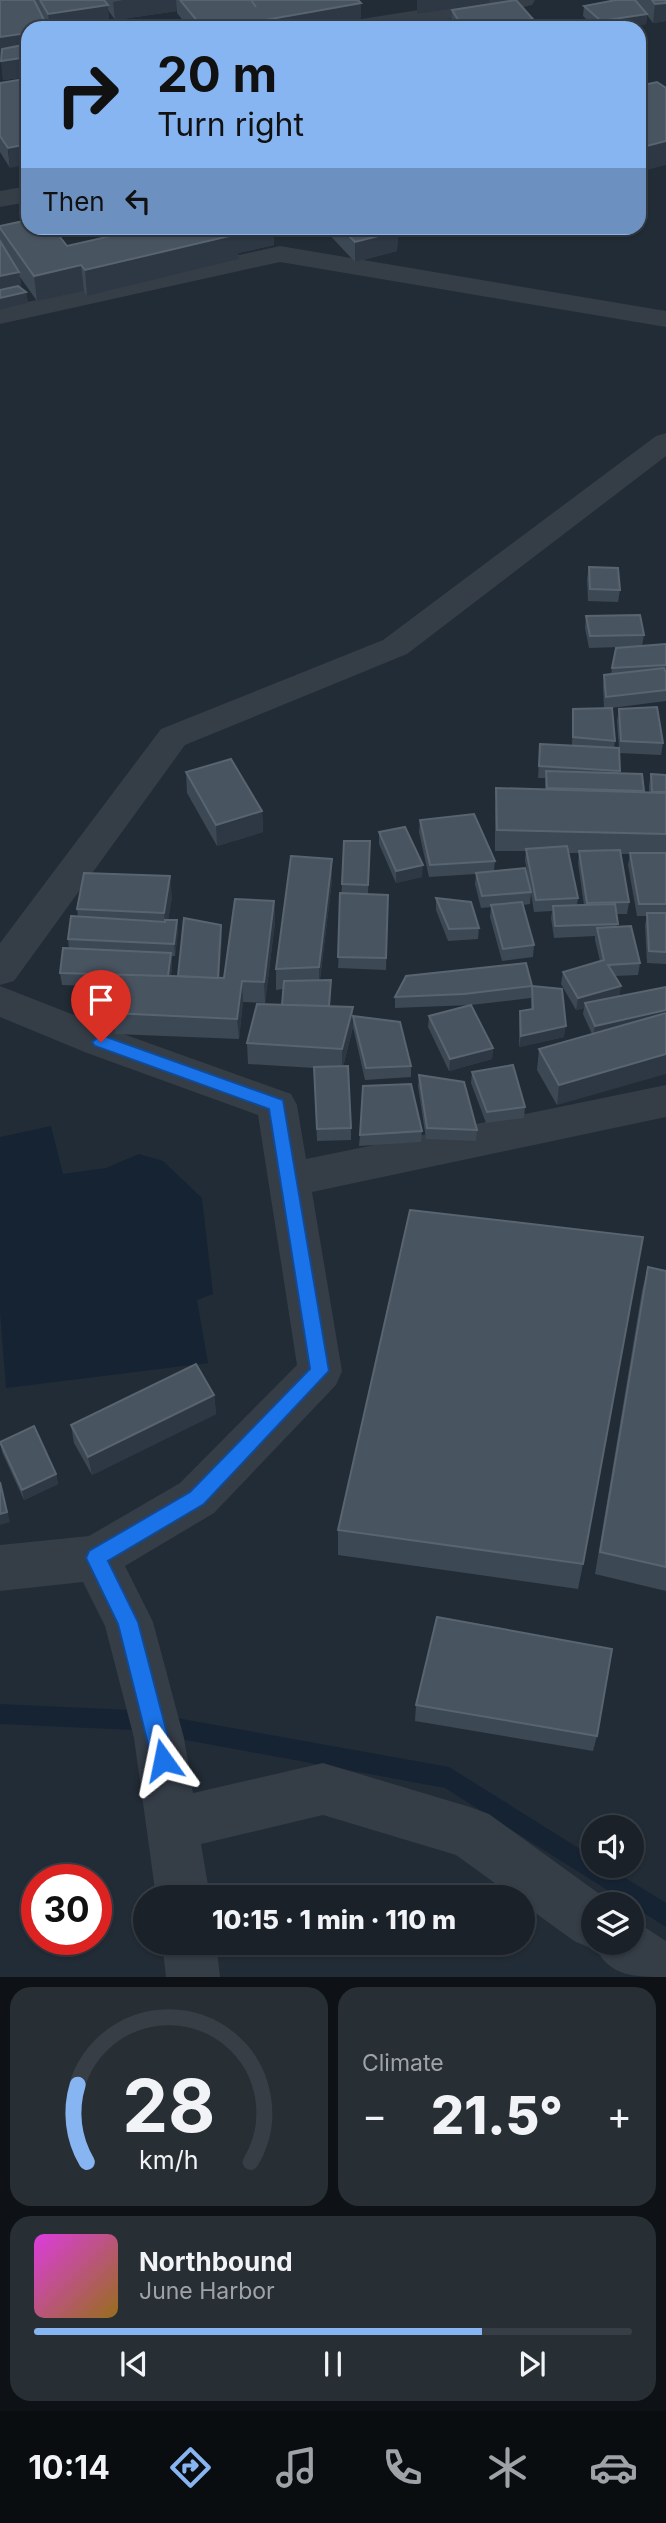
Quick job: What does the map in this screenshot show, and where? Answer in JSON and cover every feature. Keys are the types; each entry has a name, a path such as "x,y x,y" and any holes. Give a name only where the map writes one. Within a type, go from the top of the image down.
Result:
{"street":[{"path":"370,0 388,21"},
{"path":"413,21 524,0"},
{"path":"0,199 21,195"},
{"path":"0,316 280,254 666,319"},
{"path":"0,971 173,737 395,647 666,442"},
{"path":"0,1001 101,1042 277,1105 320,1371 197,1498 96,1558 0,1569"},
{"path":"289,1180 666,1101"},
{"path":"96,1558 128,1622 159,1738 182,1885"},
{"path":"174,1824 323,1790 470,1833 581,1913"},
{"path":"190,1955 193,1977"},
{"path":"639,1955 666,1974"}],"water":[{"path":"51,1126 63,1174 106,1168 139,1154 163,1161 202,1198 213,1294 197,1300 208,1363 6,1388 0,1311 0,1137"}],"building":[{"path":"0,0 34,0 44,21 21,21 21,34 0,37"},
{"path":"40,0 104,0 108,5 48,14"},
{"path":"180,0 358,0 361,3 260,21 197,21"},
{"path":"516,0 533,19 459,21 452,10"},
{"path":"616,0 635,0 647,14 601,21 584,6"},
{"path":"652,0 666,0 666,3 655,4"},
{"path":"21,45 21,58 1,61 2,49"},
{"path":"21,80 21,145 8,148 0,136 0,83"},
{"path":"657,82 666,88 666,141 646,146 646,84"},
{"path":"21,222 21,235 58,235 67,246 115,235 234,235 85,270 81,265 34,276 0,226"},
{"path":"348,235 382,235 355,242"},
{"path":"0,241 19,272 0,276"},
{"path":"18,286 26,292 0,298 0,290"},
{"path":"589,567 618,568 620,590 590,589"},
{"path":"640,615 644,635 590,636 586,616"},
{"path":"666,644 666,665 612,668 616,648"},
{"path":"664,668 666,690 606,697 604,675"},
{"path":"657,707 663,743 621,741 619,709"},
{"path":"612,708 615,741 573,737 573,709"},
{"path":"540,744 619,748 620,771 539,766"},
{"path":"231,759 262,811 216,825 186,772"},
{"path":"546,771 642,774 644,791 547,788"},
{"path":"651,774 666,775 666,792 652,792"},
{"path":"496,788 666,793 666,834 497,830"},
{"path":"474,814 495,861 430,865 420,820"},
{"path":"405,827 423,865 396,871 379,832"},
{"path":"344,841 370,841 368,885 342,884"},
{"path":"567,846 578,898 536,900 526,849"},
{"path":"620,850 629,902 587,903 579,851"},
{"path":"630,853 666,853 666,904 639,904"},
{"path":"291,856 332,859 319,967 276,969"},
{"path":"525,868 531,892 482,896 476,873"},
{"path":"84,873 170,876 164,913 77,909"},
{"path":"340,893 388,895 386,958 338,957"},
{"path":"436,898 471,902 479,928 449,929"},
{"path":"235,899 274,901 264,982 242,981 237,1019 112,1013 119,974 224,978"},
{"path":"522,902 534,945 503,949 491,905"},
{"path":"615,904 618,924 555,926 553,906"},
{"path":"647,913 666,913 666,952 649,951"},
{"path":"71,916 165,922 177,920 174,944 68,939"},
{"path":"184,918 221,925 218,978 178,976"},
{"path":"631,926 640,963 608,965 621,986 578,998 563,972 604,960 597,928"},
{"path":"63,948 171,953 168,976 60,973"},
{"path":"526,963 532,986 464,994 395,997 406,976"},
{"path":"331,980 329,1006 282,1005 284,981"},
{"path":"532,986 562,989 566,1026 521,1036 520,1011 533,1009"},
{"path":"666,987 666,1010 595,1026 585,1003"},
{"path":"257,1004 353,1007 342,1049 247,1043"},
{"path":"471,1005 493,1048 450,1059 429,1016"},
{"path":"666,1013 666,1054 559,1085 539,1049"},
{"path":"353,1016 400,1022 411,1066 366,1068"},
{"path":"513,1065 525,1107 487,1112 472,1072"},
{"path":"348,1066 351,1128 317,1129 314,1067"},
{"path":"419,1075 464,1082 477,1130 427,1128"},
{"path":"411,1084 422,1131 360,1135 363,1086"},
{"path":"410,1210 643,1237 583,1564 338,1530"},
{"path":"648,1267 666,1271 666,1567 600,1552"},
{"path":"196,1364 214,1395 88,1457 71,1425"},
{"path":"34,1426 56,1474 22,1490 0,1442"},
{"path":"0,1482 7,1512 0,1514"},
{"path":"437,1617 612,1649 597,1736 416,1705"}],"waterway":[{"path":"0,1714 132,1720 449,1778 666,1916"}],"route":[{"path":"101,1042 277,1105 320,1371 197,1498 96,1558 128,1622 163,1760"}]}
